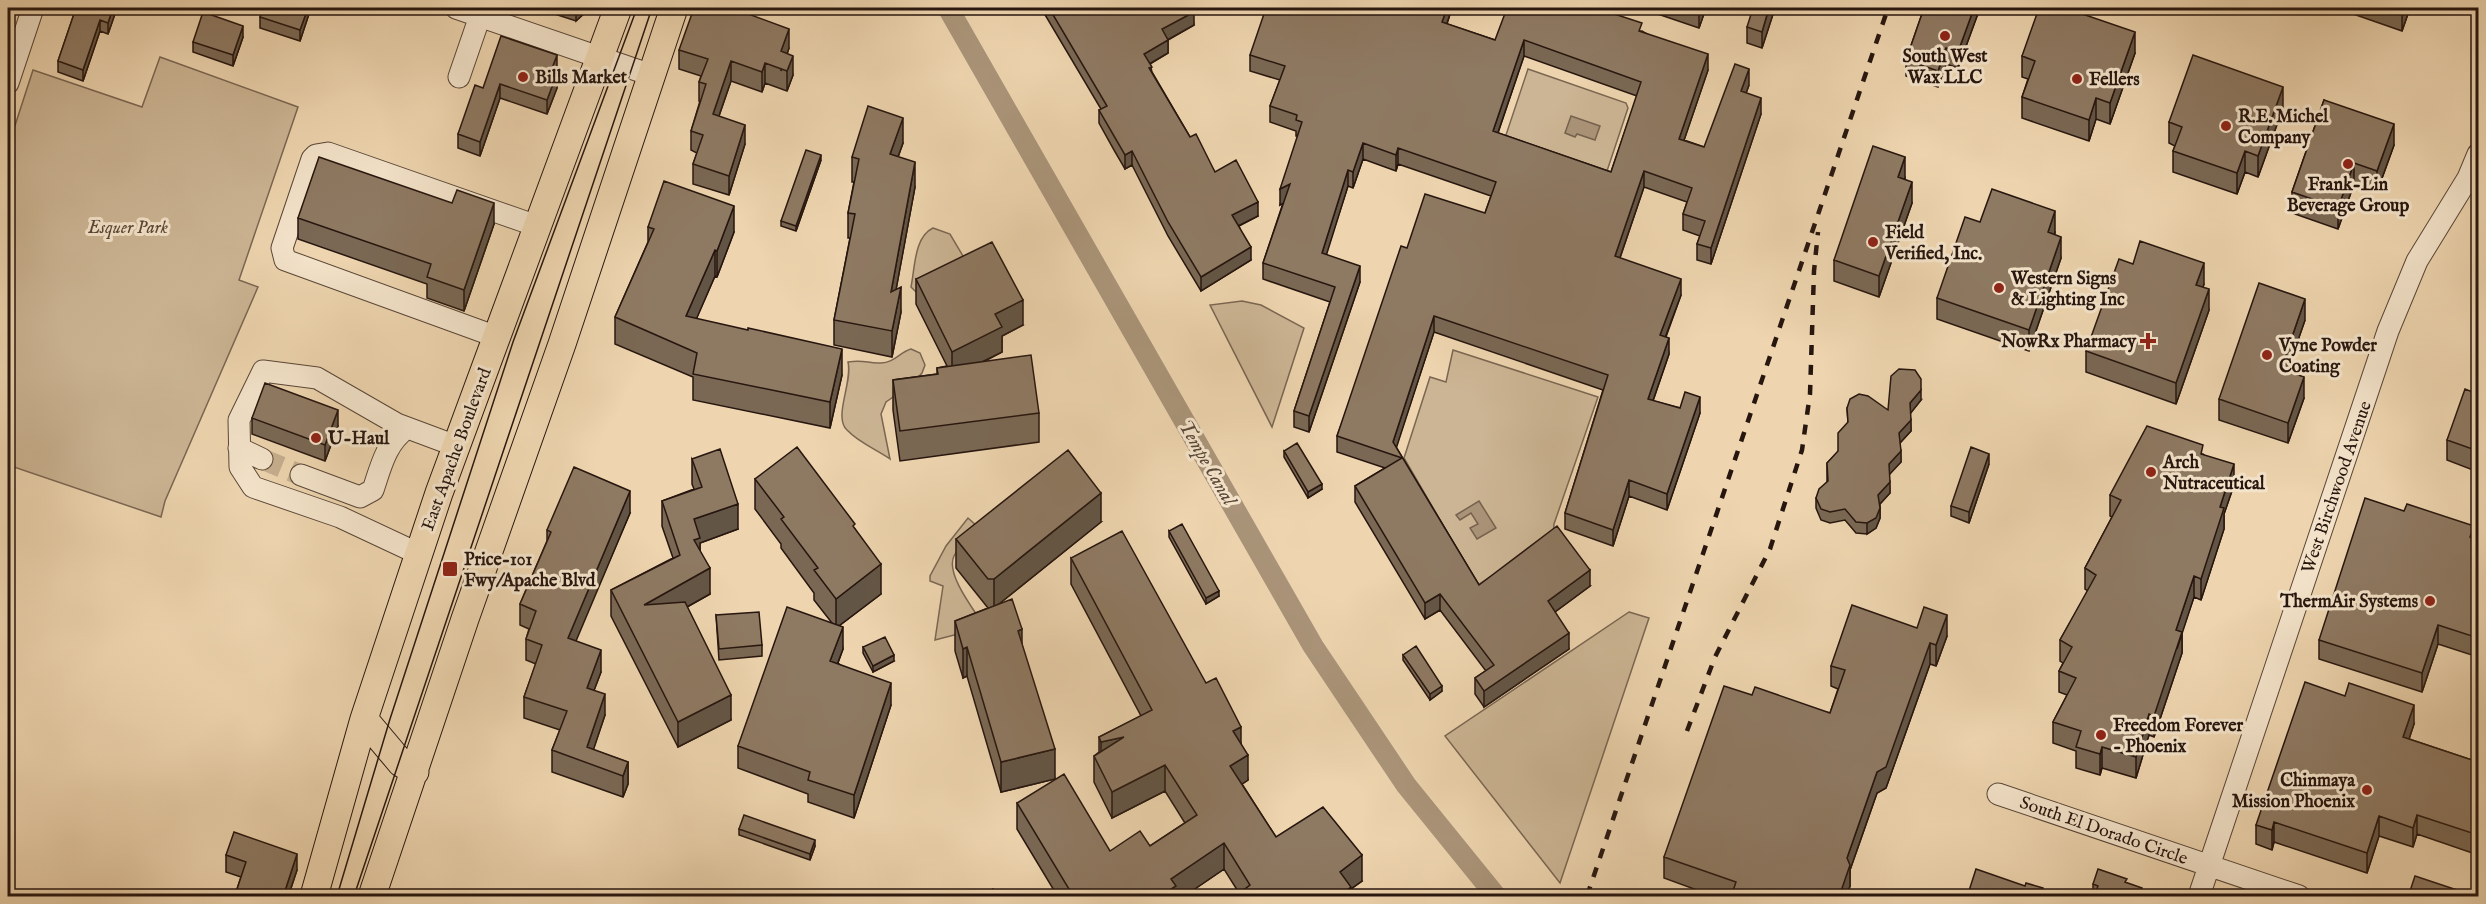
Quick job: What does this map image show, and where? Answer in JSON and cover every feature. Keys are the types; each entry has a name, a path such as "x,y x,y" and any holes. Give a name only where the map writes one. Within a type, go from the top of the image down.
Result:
{"main road":[{"name":"East Apache Boulevard","path":"314,897 364,719 418,554 618,8"},
{"path":"372,897 674,8"},
{"path":"364,719 401,763 415,772"}],"street":[{"path":"8,83 33,8"},
{"path":"456,8 651,75"},
{"path":"459,77 480,16"},
{"path":"497,337 285,260 282,248 312,159 322,153 328,153 537,226"},
{"name":"West Birchwood Avenue","path":"2199,897 2388,332 2417,261 2468,178 2478,154"},
{"path":"418,554 340,517 253,487 240,467 238,420 263,371 318,378 407,428 456,446"},
{"path":"301,475 360,497 373,490 385,454 395,436 407,428"},
{"path":"240,448 262,459"},
{"name":"South El Dorado Circle","path":"1998,794 2300,897"}],"green space":[{"name":"Esquer Park","path":"160,57 298,107 239,280 258,287 165,501 161,517 8,465 8,147 33,70 142,107"},
{"path":"1528,69 1626,103 1628,108 1605,177 1491,180"},
{"path":"933,228 950,234 973,273 916,292 911,287 916,254 922,238"},
{"path":"1242,301 1261,305 1304,328 1272,427 1210,305"},
{"path":"911,349 920,353 925,365 922,373 912,384 886,402 881,414 890,459 857,438 843,424 842,408 848,379 848,362 886,363"},
{"path":"1453,350 1598,397 1554,524 1553,536 1478,585 1404,458 1430,377 1446,382"},
{"path":"968,518 978,527 954,556 952,564 962,592 985,627 935,640 943,586 930,581 930,576 946,546"},
{"path":"1629,612 1649,618 1560,883 1445,736"}],"shaded area":[{"path":"1571,116 1600,126 1595,140 1565,133"},
{"path":"1479,501 1496,528 1477,539 1470,528 1478,524 1471,513 1460,520 1456,515"}],"building":[{"path":"76,8 113,8 108,23 100,20 83,70 58,61"},
{"path":"263,8 308,8 300,30 260,17"},
{"path":"694,8 732,8 789,29 781,51 793,56 787,71 765,63 762,72 731,61 713,114 745,125 729,176 693,164 703,135 691,131 706,84 699,82 708,59 679,50"},
{"path":"1049,8 1191,8 1194,12 1162,29 1168,40 1144,54 1152,67 1149,68 1190,137 1196,134 1215,172 1236,160 1258,202 1232,215 1251,247 1201,277 1168,222 1132,151 1125,155 1099,110 1107,106"},
{"path":"1266,8 1447,8 1442,22 1495,40 1507,8 1596,8 1642,23 1639,31 1708,54 1679,139 1704,147 1735,64 1749,69 1741,91 1761,98 1711,248 1697,244 1705,221 1683,214 1692,188 1644,171 1615,256 1681,279 1660,335 1669,338 1648,399 1680,408 1685,392 1700,397 1667,494 1629,480 1613,530 1565,513 1608,375 1434,316 1393,442 1479,585 1557,526 1590,570 1548,601 1569,633 1484,691 1475,678 1494,665 1440,594 1425,603 1355,486 1402,458 1337,436 1401,246 1407,248 1425,194 1485,213 1496,182 1398,148 1396,155 1363,143 1353,172 1348,170 1322,253 1360,266 1309,416 1294,411 1335,287 1263,263 1290,184 1280,189 1302,122 1296,120 1297,115 1270,106 1285,66 1250,55","holes":["1524,40 1641,82 1611,172 1493,131"]},
{"path":"1686,8 1701,8 1699,12"},
{"path":"1753,8 1769,8 1762,32 1747,27"},
{"name":"South West Wax LLC","path":"1924,8 1974,8 1958,52 1946,48 1938,71 1906,60"},
{"name":"Fellers","path":"2039,8 2065,8 2135,32 2110,103 2096,98 2089,120 2022,97 2035,61 2022,56"},
{"path":"203,12 243,26 233,55 193,42"},
{"path":"501,36 557,55 551,71 557,73 547,100 500,84 480,142 458,134 475,85 483,88"},
{"name":"R.E. Michel Company","path":"2193,55 2283,87 2258,156 2245,151 2237,173 2173,151 2182,127 2169,122"},
{"name":"Frank-Lin Beverage Group","path":"2324,100 2394,124 2377,171 2354,163 2338,208 2292,192"},
{"path":"868,106 903,118 890,154 915,162 891,292 901,287 892,331 834,320 855,214 848,213 859,159 852,157"},
{"name":"Field Verified, Inc.","path":"1873,146 1905,157 1898,177 1912,182 1879,276 1834,260"},
{"path":"806,150 821,155 796,226 781,221"},
{"path":"319,157 452,203 457,190 494,203 464,290 427,277 431,264 298,218"},
{"path":"664,181 734,206 717,251 715,250 686,316 842,349 830,402 693,374 697,353 615,317 654,229 648,227"},
{"name":"Western Signs & Lighting Inc","path":"1992,189 2055,211 2048,232 2061,237 2029,330 1937,298 1965,217 1980,222"},
{"name":"NowRx Pharmacy","path":"2140,241 2204,263 2196,285 2209,289 2176,383 2086,351 2119,259 2133,264"},
{"path":"992,242 1023,300 995,314 1002,327 952,352 916,279"},
{"name":"Vyne Powder Coating","path":"2259,283 2305,299 2281,369 2304,377 2288,423 2219,399"},
{"path":"1031,355 1039,413 900,431 893,380 938,374 937,368"},
{"path":"1899,369 1915,370 1921,379 1921,390 1910,403 1911,420 1899,433 1901,451 1889,464 1890,482 1878,495 1880,508 1876,518 1867,523 1856,522 1845,509 1830,512 1821,509 1816,498 1819,489 1828,481 1827,463 1838,451 1838,433 1848,422 1847,408 1850,399 1859,394 1868,396 1888,410 1891,376"},
{"path":"2478,382 2478,451 2447,440 2465,389 2475,393"},
{"path":"265,383 338,410 325,445 252,418"},
{"path":"2147,426 2203,445 2201,454 2234,464 2220,507 2224,508 2201,579 2194,576 2176,630 2182,632 2154,716 2149,714 2136,757 2102,747 2100,754 2076,747 2081,731 2053,722 2076,678 2059,671 2072,647 2060,640 2096,575 2085,568 2121,500 2110,495"},
{"path":"1297,443 1322,484 1308,492 1284,451"},
{"path":"797,447 855,524 853,526 881,564 836,599 814,570 818,568 781,519 784,517 755,479"},
{"path":"1971,447 1989,454 1969,512 1951,506"},
{"path":"720,449 738,504 694,519 700,538 694,540 710,568 644,605 685,602 731,695 678,722 611,590 680,555 662,501 702,487 692,459"},
{"path":"1068,450 1101,493 994,579 988,579 956,539"},
{"path":"574,467 630,491 568,638 601,650 587,688 605,694 587,747 628,762 623,776 552,750 567,711 524,697 542,645 526,639 536,611 520,604 551,532 547,530"},
{"path":"2365,498 2404,511 2407,504 2474,526 2470,537 2478,540 2478,638 2438,625 2422,673 2319,640"},
{"path":"1182,524 1219,591 1206,598 1169,531"},
{"path":"1122,531 1206,683 1216,678 1241,727 1233,731 1248,755 1230,766 1276,837 1323,807 1362,855 1340,872 1351,887 1337,897 1234,897 1250,885 1224,843 1171,879 1176,886 1159,897 1069,897 1066,891 1069,889 1017,803 1064,774 1110,851 1140,831 1150,846 1197,815 1165,765 1112,792 1094,756 1124,737 1101,742 1099,737 1152,710 1071,558"},
{"path":"1012,599 1022,629 1018,631 1055,749 1001,762 967,647 963,649 955,621"},
{"path":"1852,605 1917,628 1924,607 1947,615 1936,645 1930,643 1886,767 1877,772 1847,858 1850,865 1839,897 1731,897 1736,882 1664,857 1724,686 1752,695 1755,687 1830,713 1845,670 1831,666"},
{"path":"787,607 843,627 830,661 891,683 854,795 808,780 810,772 738,746"},
{"path":"759,612 762,645 719,649 716,615"},
{"path":"885,637 894,655 873,666 863,647"},
{"path":"1416,646 1442,686 1430,694 1403,655"},
{"path":"2305,682 2345,696 2349,683 2414,705 2403,737 2478,762 2478,835 2417,815 2413,828 2379,816 2367,853 2274,822 2272,830 2256,825"},
{"path":"744,815 815,840 810,854 739,829"},
{"path":"234,832 297,854 283,897 251,897 236,892 246,862 226,855"},
{"path":"1976,869 2025,886 2026,883 2043,888 2040,897 1967,897"},
{"path":"2098,869 2127,879 2125,882 2142,888 2139,897 2094,897 2098,886 2093,884"},
{"path":"2415,876 2478,897 2425,897 2410,891"},
{"path":"993,889 997,897 980,897 980,896"}],"waterway":[{"name":"Tempe Canal","path":"948,8 1313,646 1406,785 1496,896"}],"tunnel":[{"path":"262,459 301,475"}],"tram line":[{"path":"337,896 390,719 513,342 637,8"},
{"path":"354,896 652,8"}],"railway":[{"path":"1587,896 1888,8"},
{"path":"1687,731 1715,657 1770,549 1802,450 1810,394 1814,271 1818,232"}],"place":[{"name":"South West Wax LLC","path":"1945,36"},
{"name":"Bills Market","path":"523,77"},
{"name":"Fellers","path":"2077,79"},
{"name":"R.E. Michel Company","path":"2226,126"},
{"name":"Frank-Lin Beverage Group","path":"2348,164"},
{"name":"Field Verified, Inc.","path":"1873,242"},
{"name":"Western Signs & Lighting Inc","path":"1999,288"},
{"name":"NowRx Pharmacy","path":"2148,341"},
{"name":"Vyne Powder Coating","path":"2267,355"},
{"name":"U-Haul","path":"316,438"},
{"name":"Arch Nutraceutical","path":"2151,472"},
{"name":"Price-101 Fwy/Apache Blvd","path":"450,569"},
{"name":"ThermAir Systems","path":"2430,601"},
{"name":"Freedom Forever - Phoenix","path":"2101,735"},
{"name":"Chinmaya Mission Phoenix","path":"2367,790"}]}
